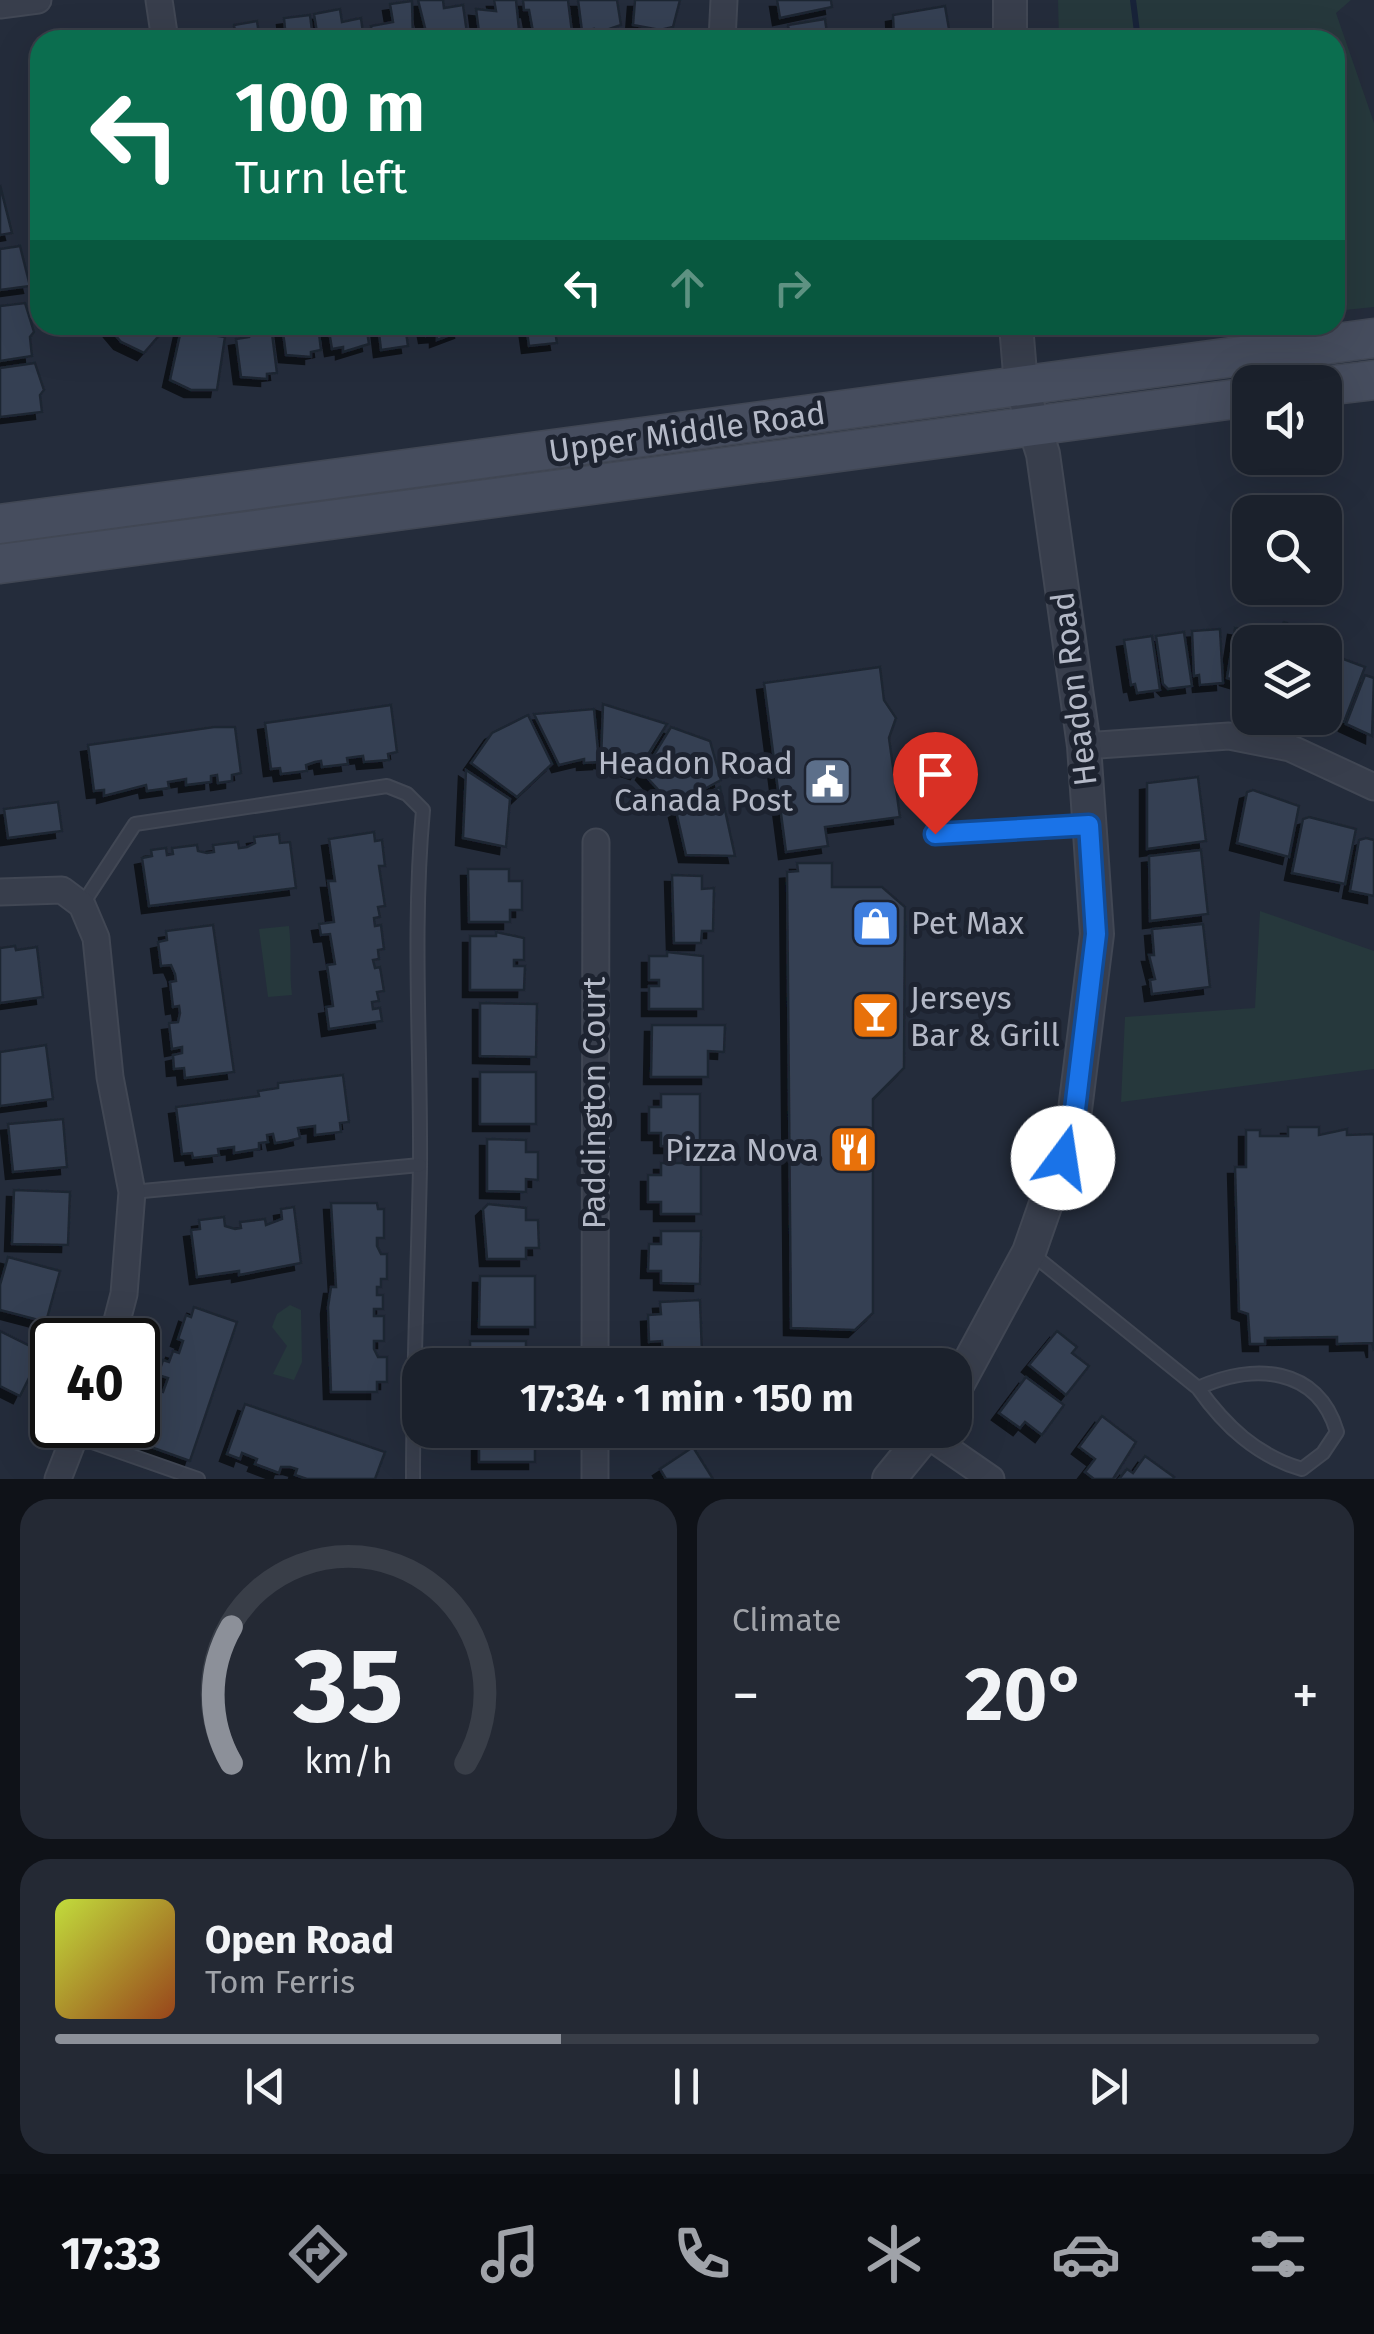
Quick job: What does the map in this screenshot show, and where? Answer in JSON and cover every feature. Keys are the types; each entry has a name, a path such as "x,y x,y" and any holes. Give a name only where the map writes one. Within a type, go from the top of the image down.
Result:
{"main road":[{"name":"Upper Middle Road","path":"0,524 1374,338"},
{"path":"1342,384 1374,380"},
{"name":"Upper Middle Road","path":"0,564 1232,399"}],"street":[{"path":"0,5 38,0"},
{"path":"159,0 164,30"},
{"path":"722,30 724,0"},
{"path":"1010,0 1010,30"},
{"name":"Headon Road","path":"972,1358 1029,1252 1073,1126 1096,934 1084,746 1036,426 1021,385 1017,335"},
{"path":"1084,746 1229,736 1290,748 1374,787"},
{"name":"Paddington Court","path":"594,1348 596,842"},
{"path":"0,892 62,890 82,905 96,938 110,1076 132,1192 124,1294 118,1318"},
{"path":"58,1479 70,1448"},
{"path":"595,1448 596,1479"},
{"path":"889,1479 914,1448"},
{"path":"949,1448 991,1479"}],"lane":[{"path":"82,905 135,824 387,786 408,794 422,810 414,904 420,1165 414,1284 413,1479"},
{"path":"935,834 1089,825"},
{"path":"132,1192 420,1165"},
{"path":"1029,1252 1198,1388 1218,1416 1270,1460 1302,1470 1323,1453 1337,1432 1330,1410 1312,1388 1283,1375 1226,1376 1198,1388"},
{"path":"120,1448 198,1479"}],"shaded area":[{"path":"1058,0 1351,0 1336,13 1342,30 1059,30"},
{"path":"1345,39 1374,123 1374,307 1345,310"},
{"path":"1260,911 1374,951 1374,1069 1121,1102 1125,1017 1255,1008"},
{"path":"289,926 292,995 268,997 259,929"},
{"path":"290,1305 301,1310 302,1362 294,1380 273,1374 287,1346 272,1327 277,1314"}],"building":[{"path":"418,0 443,0 444,8 463,5 467,30 426,30"},
{"path":"494,0 516,0 519,30 479,30 476,9 496,11"},
{"path":"523,0 568,0 572,30 533,30 529,10 524,10"},
{"path":"578,0 617,0 621,25 607,30 582,30"},
{"path":"635,0 680,0 673,27 660,30 633,25"},
{"path":"777,0 831,0 832,7 780,18"},
{"path":"412,1 413,30 372,30 371,26 393,22 390,4"},
{"path":"945,6 949,29 894,30 893,15"},
{"path":"340,9 342,22 361,18 363,30 317,30 314,14"},
{"path":"310,15 312,30 276,30 285,29 284,18"},
{"path":"825,19 827,30 789,30 788,25"},
{"path":"257,21 258,30 235,30 234,25"},
{"path":"0,185 12,233 0,235"},
{"path":"20,246 30,286 0,290 0,249"},
{"path":"25,303 32,356 0,361 0,306"},
{"path":"115,335 159,335 144,353"},
{"path":"180,335 225,337 217,390 191,390 170,380"},
{"path":"272,335 277,373 267,374 267,379 241,377 236,339"},
{"path":"283,335 319,335 321,350 311,352 311,357 286,355"},
{"path":"330,335 368,335 369,344 343,352 343,347 332,349"},
{"path":"379,335 406,335 408,346 381,350"},
{"path":"527,335 556,335 557,343 529,346"},
{"path":"35,363 44,390 40,395 42,412 0,417 0,368"},
{"path":"1220,629 1223,683 1200,685 1199,675 1194,676 1192,631"},
{"path":"1184,632 1192,686 1168,689 1163,684 1156,636"},
{"path":"1152,636 1160,690 1137,693 1135,684 1131,685 1124,640"},
{"path":"1232,647 1232,680 1227,678"},
{"path":"1342,658 1365,667 1342,721"},
{"path":"880,667 884,700 896,718 889,738 900,817 825,827 828,846 786,852 764,683"},
{"path":"1365,675 1374,678 1372,736 1346,724"},
{"path":"603,704 667,724 637,772 627,769 628,765 601,761"},
{"path":"391,705 397,752 388,754 389,760 364,762 363,756 347,758 348,764 322,767 321,761 315,762 306,765 307,771 281,774 280,768 271,769 265,723"},
{"path":"594,709 599,762 584,763 584,759 559,765 534,714"},
{"path":"528,715 552,764 517,797 471,763 492,733"},
{"path":"235,727 241,773 232,775 232,781 218,783 217,775 211,776 211,782 186,785 186,779 168,782 169,788 147,791 146,785 104,796 104,790 94,791 88,745"},
{"path":"671,727 710,741 721,780 673,806 643,773"},
{"path":"466,770 510,799 506,847 463,838"},
{"path":"1198,777 1206,841 1147,849 1147,783"},
{"path":"720,787 735,856 686,855 676,811"},
{"path":"1253,790 1299,806 1289,857 1237,843 1247,792"},
{"path":"58,802 62,831 8,838 4,809"},
{"path":"1309,817 1356,829 1345,884 1292,873 1303,819"},
{"path":"374,832 375,841 382,840 385,866 379,866 385,906 378,907 380,917 374,918 375,926 381,925 384,949 378,950 379,959 373,960 375,968 380,967 384,991 377,992 379,1001 372,1002 373,1009 380,1008 382,1021 329,1029 326,1007 333,1006 327,965 335,964 330,934 321,935 319,924 334,922 328,881 335,881 329,839"},
{"path":"279,834 280,843 290,842 296,888 149,906 142,858 152,856 151,850 166,848 167,855 173,854 172,848 197,845 198,851 207,853 214,852 213,845 238,842 239,848 247,847 255,843 254,837"},
{"path":"1359,840 1374,840 1374,896 1350,891"},
{"path":"1201,850 1208,914 1150,921 1149,856"},
{"path":"797,863 832,863 832,887 882,887 905,907 904,1068 873,1099 873,1313 855,1330 791,1328 787,872 798,871"},
{"path":"468,869 509,869 509,881 522,881 522,910 510,910 510,922 469,922"},
{"path":"672,875 702,876 702,889 714,888 713,931 702,931 701,943 674,943"},
{"path":"1203,924 1210,987 1152,994 1152,929"},
{"path":"213,925 234,1072 185,1078 184,1068 174,1069 173,1055 182,1053 182,1047 172,1049 169,1023 178,1022 180,1013 179,1006 173,1007 170,982 176,981 175,974 171,965 161,966 158,942 167,940 166,931"},
{"path":"496,932 524,938 524,960 514,960 514,966 525,966 524,990 470,990 470,936 496,936"},
{"path":"15,946 16,950 37,947 43,997 0,1003 0,948"},
{"path":"667,952 703,956 703,1009 649,1009 649,986 659,986 659,980 649,980 649,956 667,956"},
{"path":"480,1003 537,1004 536,1057 480,1056"},
{"path":"652,1025 725,1025 724,1052 708,1051 708,1077 651,1077"},
{"path":"46,1045 53,1099 0,1106 0,1052"},
{"path":"480,1072 536,1072 536,1124 480,1124"},
{"path":"343,1075 349,1122 340,1123 341,1132 315,1135 315,1126 298,1128 300,1138 275,1143 273,1134 267,1135 268,1142 259,1143 259,1149 234,1153 234,1147 218,1149 219,1155 193,1158 192,1153 182,1154 176,1107 259,1096 258,1091 278,1088 278,1083"},
{"path":"661,1094 700,1094 700,1146 661,1146 661,1133 649,1133 649,1107 661,1107"},
{"path":"63,1119 67,1167 13,1172 8,1124"},
{"path":"1288,1127 1319,1127 1319,1135 1347,1129 1347,1135 1374,1134 1374,1351 1372,1343 1337,1344 1337,1337 1265,1338 1265,1344 1250,1344 1248,1314 1239,1311 1235,1167 1246,1167 1246,1130 1260,1130 1260,1136 1288,1136"},
{"path":"487,1139 526,1140 526,1152 538,1152 538,1180 526,1179 526,1192 487,1191"},
{"path":"661,1163 701,1163 701,1214 661,1214 661,1202 648,1202 648,1175 661,1175"},
{"path":"14,1190 70,1192 68,1245 12,1244"},
{"path":"331,1203 377,1203 378,1209 384,1209 384,1238 377,1238 377,1246 381,1254 387,1254 387,1279 381,1279 381,1287 377,1287 377,1295 383,1295 383,1309 374,1309 374,1316 384,1316 384,1341 374,1341 374,1349 378,1357 387,1357 387,1382 377,1382 377,1392 331,1392 328,1307 331,1287 336,1287"},
{"path":"488,1204 526,1208 526,1220 538,1220 539,1248 526,1248 526,1259 487,1259 483,1209"},
{"path":"294,1207 301,1263 239,1275 239,1271 197,1277 191,1230 200,1229 199,1220 224,1217 225,1226 235,1229 241,1228 240,1222 265,1219 266,1225 282,1219 281,1209"},
{"path":"661,1231 701,1231 700,1284 661,1283 661,1271 648,1271 649,1244 661,1244"},
{"path":"8,1257 60,1271 47,1318 0,1310 0,1285"},
{"path":"480,1276 535,1276 535,1327 479,1327"},
{"path":"700,1300 702,1348 663,1348 662,1341 649,1342 648,1315 661,1314 660,1302"},
{"path":"194,1307 237,1322 190,1461 153,1448 160,1448 160,1391 163,1392 168,1378 160,1376 160,1369 163,1360 169,1362 173,1351 179,1353 183,1341 178,1339 186,1315 191,1317"},
{"path":"0,1331 30,1346 30,1376 20,1396 0,1386"},
{"path":"1057,1331 1077,1347 1072,1353 1089,1366 1066,1395 1029,1365"},
{"path":"470,1341 526,1341 526,1348 470,1348"},
{"path":"1026,1377 1064,1405 1042,1435 1025,1422 1020,1428 999,1413"},
{"path":"245,1404 385,1452 375,1479 307,1479 295,1475 297,1469 281,1467 279,1473 255,1464 257,1459 242,1453 240,1459 227,1454"},
{"path":"1102,1416 1136,1442 1113,1479 1094,1479 1085,1472 1095,1459 1079,1447"},
{"path":"479,1448 535,1448 535,1462 479,1462"},
{"path":"694,1448 713,1479 666,1479 660,1469"},
{"path":"1145,1456 1173,1479 1119,1479 1127,1469 1133,1473"}],"waterway":[{"path":"1133,0 1137,30"}],"place":[{"name":"Headon Road Canada Post","path":"828,781"},
{"name":"Pet Max","path":"876,923"},
{"name":"Jerseys Bar & Grill","path":"875,1016"},
{"name":"Pizza Nova","path":"854,1150"}],"route":[{"path":"935,834 1089,825 1096,934 1073,1126 1063,1158"}]}
